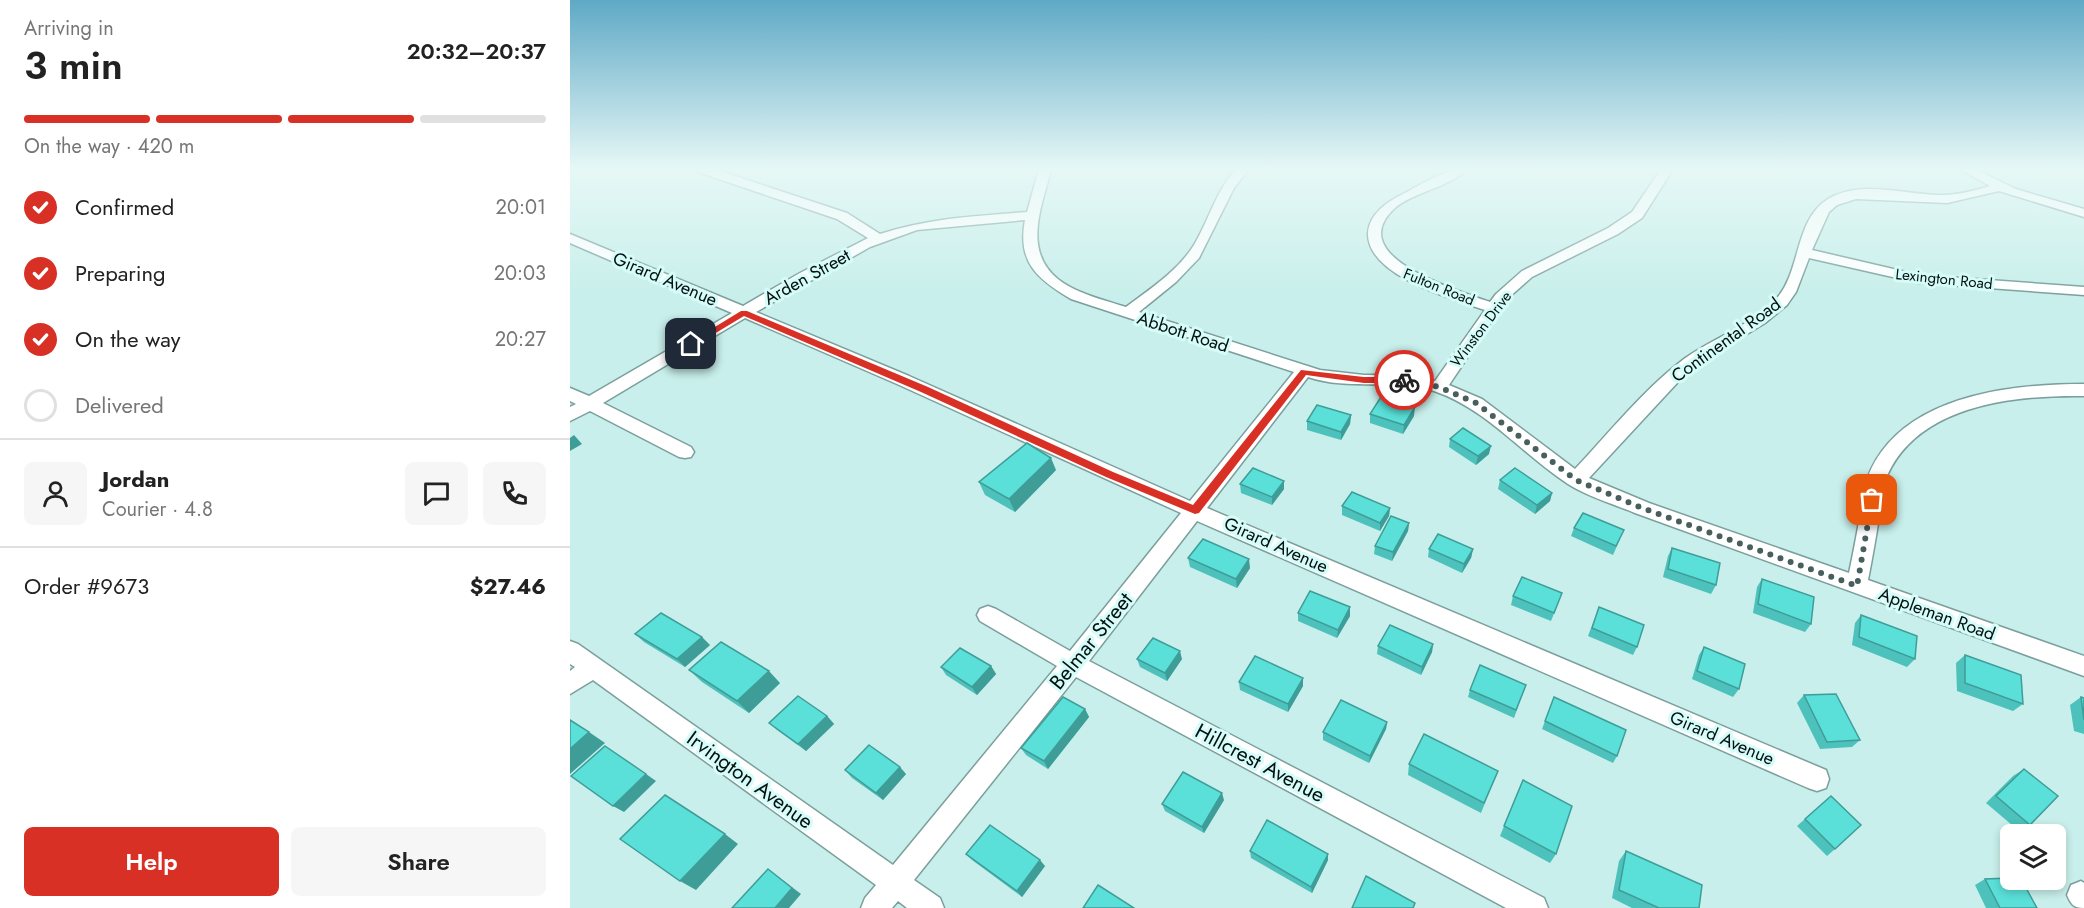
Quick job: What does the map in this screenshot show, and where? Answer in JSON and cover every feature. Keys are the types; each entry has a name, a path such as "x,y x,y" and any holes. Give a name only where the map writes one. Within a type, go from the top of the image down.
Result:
{"street":[{"path":"828,211 842,216 879,238"},
{"name":"Abbott Road","path":"1034,211 1029,240 1035,263 1045,276 1076,296 1304,372 1364,380 1408,380 1439,387"},
{"path":"1127,314 1173,276 1194,255 1216,211"},
{"name":"Fulton Road","path":"1384,211 1375,229 1375,243 1388,263 1404,275 1494,308"},
{"name":"Winston Drive","path":"1439,387 1501,297 1527,274 1613,231 1639,211"},
{"name":"Continental Road","path":"1576,480 1667,382 1689,363 1764,317 1783,300 1821,211"},
{"name":"Arden Street","path":"570,416 805,276 879,238 936,223 1033,215"},
{"name":"Girard Avenue","path":"570,238 979,413 1110,475 1817,779"},
{"name":"Lexington Road","path":"1805,253 1919,279 2084,291"},
{"name":"Belmar Street","path":"875,908 1073,664 1304,372"},
{"name":"Appleman Road","path":"1439,387 1476,403 1576,480 1642,508 2084,666"},
{"path":"1857,586 1876,479 1885,460 1910,433 1949,410 1969,403 2031,391 2084,390"},
{"path":"570,394 685,452"},
{"name":"Hillcrest Avenue","path":"988,615 1073,664 1534,908"},
{"name":"Irvington Avenue","path":"570,651 930,908"},
{"path":"570,684 592,668"}],"building":[{"path":"1381,397 1415,407 1404,425 1370,414"},
{"path":"1317,405 1351,415 1341,432 1307,421"},
{"path":"1463,428 1491,446 1478,456 1450,439"},
{"path":"1027,443 1051,458 1009,499 979,482"},
{"path":"1253,468 1284,481 1272,497 1240,484"},
{"path":"1515,468 1552,493 1537,505 1500,480"},
{"path":"1352,492 1390,508 1380,523 1342,506"},
{"path":"1583,513 1624,530 1616,546 1574,528"},
{"path":"1391,516 1409,523 1393,552 1375,546"},
{"path":"1438,534 1473,549 1464,564 1429,549"},
{"path":"1203,539 1249,559 1236,579 1188,558"},
{"path":"1672,548 1720,563 1716,585 1668,569"},
{"path":"1522,577 1562,593 1554,613 1513,596"},
{"path":"1762,579 1814,597 1811,624 1758,604"},
{"path":"1310,591 1350,607 1338,630 1298,613"},
{"path":"1599,607 1644,625 1637,647 1592,628"},
{"path":"661,613 702,637 677,659 635,634"},
{"path":"1861,615 1917,636 1915,659 1859,637"},
{"path":"1390,625 1433,644 1422,667 1378,646"},
{"path":"1153,638 1180,651 1165,673 1137,659"},
{"path":"721,642 769,671 737,701 689,670"},
{"path":"1704,647 1745,664 1739,689 1697,671"},
{"path":"960,648 991,666 972,687 941,667"},
{"path":"1965,655 2021,675 2023,704 1965,683"},
{"path":"1255,656 1303,678 1288,704 1239,682"},
{"path":"1480,665 1526,685 1516,710 1470,690"},
{"path":"1836,694 1860,740 1827,742 1804,695"},
{"path":"798,696 827,716 798,744 769,723"},
{"path":"1063,697 1085,709 1044,761 1021,748"},
{"path":"1554,697 1626,730 1617,756 1545,721"},
{"path":"2081,697 2084,698 2084,720"},
{"path":"1341,700 1387,722 1370,756 1323,732"},
{"path":"570,720 589,732 570,749"},
{"path":"1424,734 1498,771 1484,803 1409,764"},
{"path":"869,745 900,767 876,793 845,770"},
{"path":"605,746 646,774 613,806 571,776"},
{"path":"2024,769 2058,796 2029,824 1996,796"},
{"path":"1183,772 1222,793 1202,827 1162,804"},
{"path":"1523,780 1572,806 1556,854 1504,826"},
{"path":"665,795 725,834 680,881 620,839"},
{"path":"1831,796 1861,825 1835,849 1805,819"},
{"path":"1267,820 1328,854 1311,887 1250,851"},
{"path":"990,825 1040,860 1017,891 966,854"},
{"path":"1626,851 1702,885 1699,908 1659,908 1619,890"},
{"path":"768,869 792,888 775,908 732,908"},
{"path":"1366,876 1415,903 1413,908 1352,908"},
{"path":"2000,878 2000,890 2027,890 2037,908 2000,908 1985,879"},
{"path":"1098,885 1134,908 1083,908"}],"way so far":[{"path":"1404,380 1439,387 1476,403 1576,480 1642,508 1857,586 1872,500"}],"route":[{"path":"691,344 744,313 990,418 1110,475 1195,510 1304,372 1364,380 1404,380"}]}
